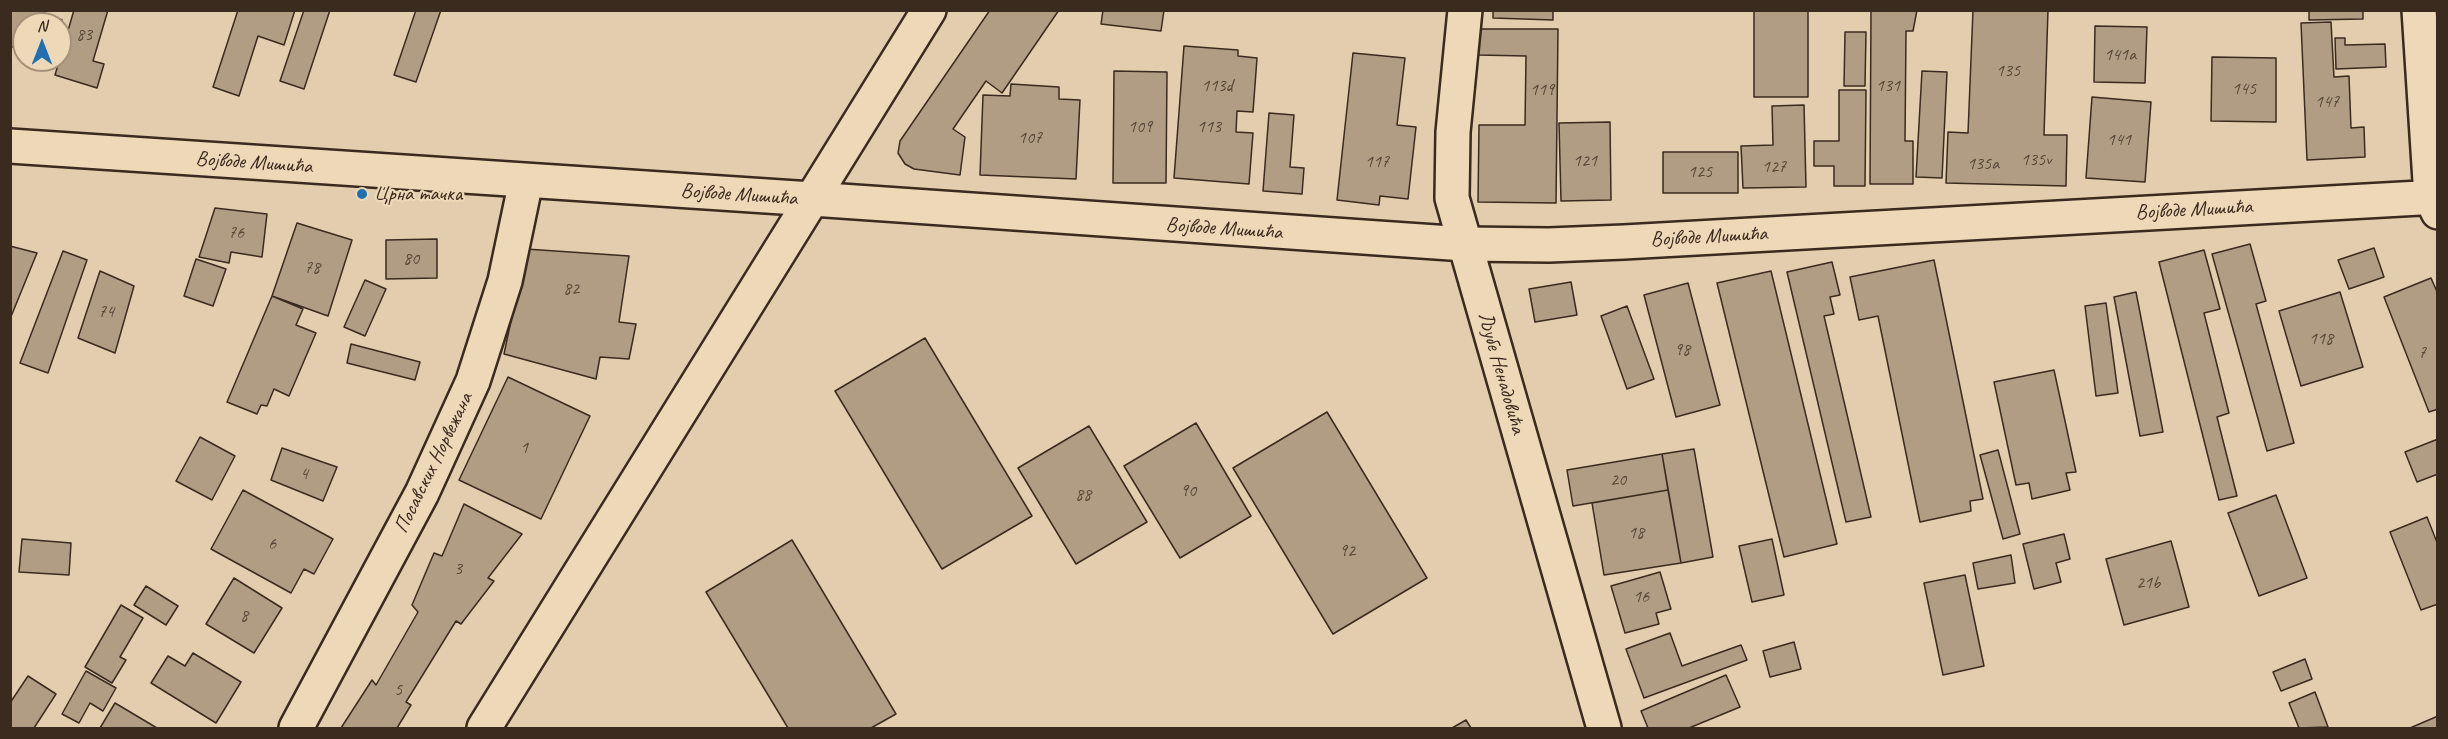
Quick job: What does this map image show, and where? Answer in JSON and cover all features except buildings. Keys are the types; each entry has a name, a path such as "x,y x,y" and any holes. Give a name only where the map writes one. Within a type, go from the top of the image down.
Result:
{"street":[{"path":"484,729 929,10"},
{"name":"Љубе Ненадовића","path":"1465,10 1455,108 1452,172 1454,205 1604,729"},
{"path":"2419,10 2435,202"},
{"name":"Војводе Мишића","path":"10,146 1465,244 1560,245 2435,202"},
{"name":"Посавских Норвежана","path":"296,729 422,493 473,381 505,281 526,181"}],"place":[{"name":"Црна тачка","path":"362,194"}]}
